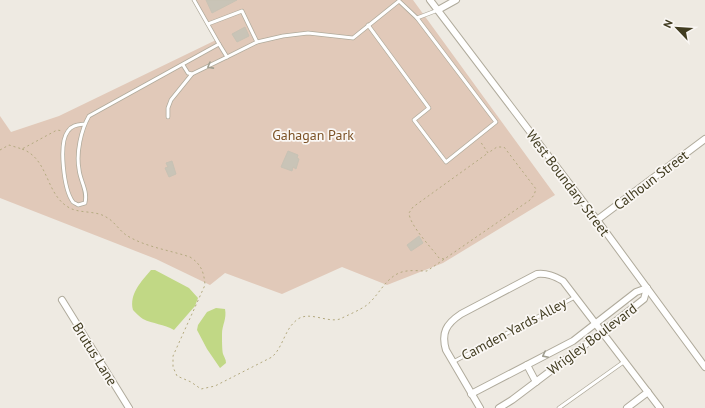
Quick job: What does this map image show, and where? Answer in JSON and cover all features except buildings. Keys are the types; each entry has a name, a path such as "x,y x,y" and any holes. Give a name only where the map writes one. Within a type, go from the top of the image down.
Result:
{"street":[{"name":"West Boundary Street","path":"430,0 597,220 705,366"},
{"path":"438,10 456,0"},
{"name":"Calhoun Street","path":"597,220 705,139"},
{"path":"480,408 446,350 444,344 445,331 454,318 468,310 537,274 549,274 563,281 660,408"},
{"name":"Wrigley Boulevard","path":"471,394 573,341 636,292 647,288"},
{"name":"Wrigley Boulevard","path":"499,408 536,382 644,299 647,288"},
{"name":"Brutus Lane","path":"62,300 129,408"},
{"path":"527,365 536,382"},
{"path":"627,408 648,392"}],"lane":[{"path":"194,0 227,57"},
{"path":"168,117 168,108 171,100 192,74 257,42 308,33 353,38 399,1 417,18 496,122 446,162 414,120 429,108 368,26"},
{"path":"417,18 438,10"},
{"path":"208,24 242,11 257,42"},
{"path":"85,124 75,125 68,131 64,141 62,157 65,180 73,202 78,205 85,202 86,197 79,169 80,143 85,124 89,116 219,44"},
{"path":"183,65 188,73 192,74"},
{"name":"Camden Yards Alley","path":"453,362 576,297"},
{"path":"559,408 625,361"}],"path":[{"path":"22,149 57,130 68,131"},
{"path":"478,137 488,153"},
{"path":"0,150 9,145 29,151 35,156 46,173 52,189 59,198 75,210 105,216 126,235 138,241 190,257 197,262 205,276 205,285 174,356 174,367 177,376 191,382 201,389 215,386 272,357 277,353 289,328 299,318 313,316 322,319 338,319 367,305 390,279 398,273 408,271 427,271 530,200 536,192 536,189 504,147 497,146 413,208 409,213 417,229 439,258 444,259"}],"green space":[{"name":"Gahagan Park","path":"192,0 413,0 555,195 443,263 387,285 342,267 282,294 225,273 210,285 156,259 0,198 0,116 11,132 59,116 216,40"}],"shaded area":[{"path":"151,270 155,270 189,288 198,298 195,306 174,330 143,319 133,310 132,304 134,293"},
{"path":"216,308 225,309 222,339 223,354 226,363 220,368 207,349 197,330 198,325 207,312"}]}
